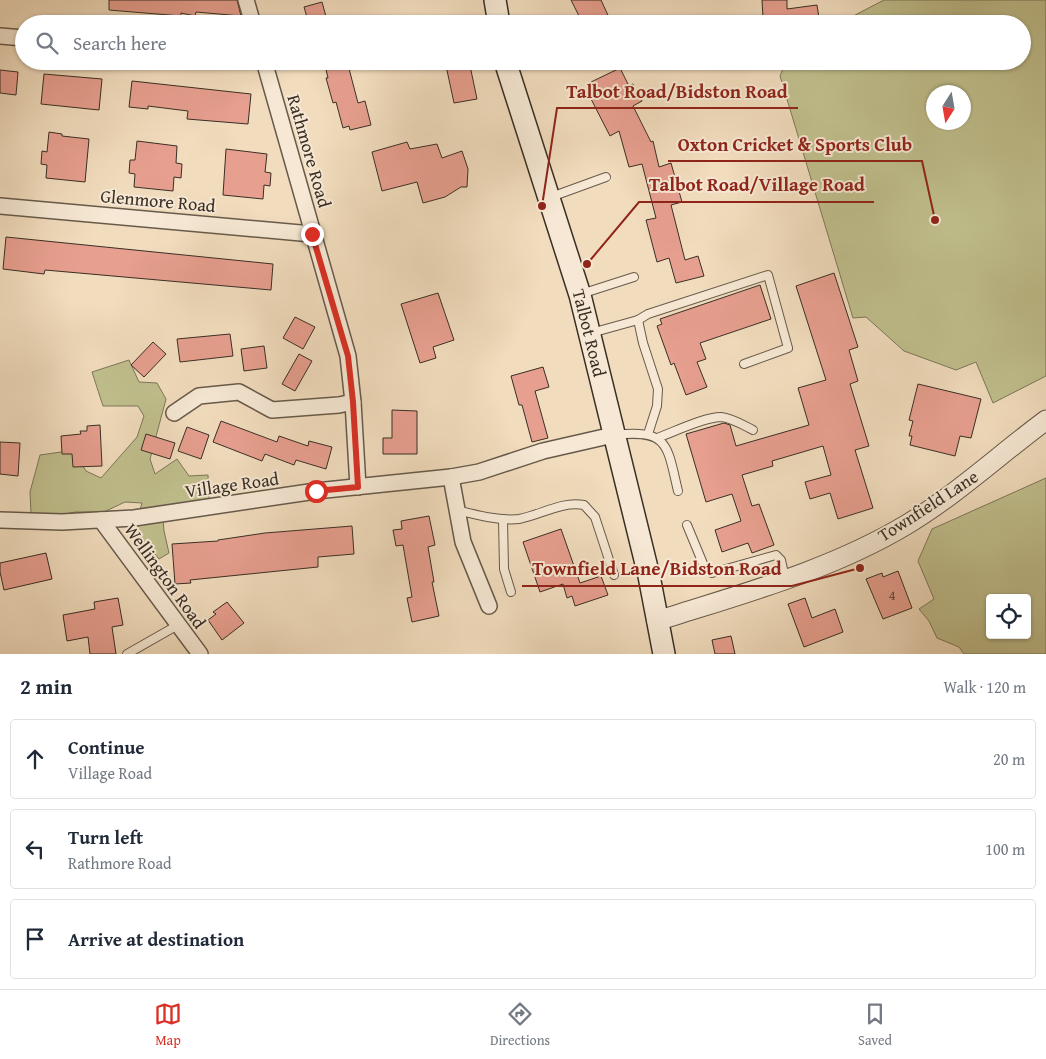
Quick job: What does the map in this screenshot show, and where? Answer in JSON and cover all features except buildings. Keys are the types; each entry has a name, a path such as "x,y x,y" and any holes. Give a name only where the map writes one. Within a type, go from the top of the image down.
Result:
{"main road":[{"path":"495,0 498,15"},
{"name":"Talbot Road","path":"508,70 580,295 649,576 664,654"}],"street":[{"path":"246,0 250,15"},
{"path":"0,36 15,37"},
{"name":"Rathmore Road","path":"266,70 348,356 358,487"},
{"name":"Glenmore Road","path":"0,206 312,234"},
{"path":"174,413 199,396 239,392 272,410 353,402"},
{"name":"Townfield Lane","path":"657,621 817,568 866,546 906,525 975,477 1046,420"},
{"name":"Village Road","path":"0,520 62,522 134,518 316,491 451,477 479,472 543,451 614,435"},
{"path":"451,477 463,542 490,606"},
{"name":"Wellington Road","path":"101,520 200,654"}],"lane":[{"path":"549,197 606,177"},
{"path":"589,334 638,320 648,314 768,275 788,348 744,364"},
{"path":"580,295 634,277"},
{"path":"638,320 643,343 658,390 657,406 648,434"},
{"path":"657,438 714,418 727,418 753,430"},
{"path":"614,435 648,434 657,438 665,445 678,491"},
{"path":"457,510 503,519 525,517 571,504 584,505 595,517 614,575"},
{"path":"503,519 504,569 511,592"},
{"path":"687,525 704,566 712,573 776,555 781,560 785,578"},
{"path":"127,654 178,625"}],"shaded area":[{"path":"884,0 1046,0 1046,376 993,403 976,362 956,370 904,351 866,317 853,318 780,76 782,70 1031,70 1031,15 855,15"},
{"path":"129,360 139,382 157,383 166,399 150,459 155,474 177,459 189,476 208,475 209,499 187,505 163,519 169,553 159,559 148,546 133,534 142,503 125,502 104,512 75,512 46,519 31,513 30,492 40,455 68,451 76,455 86,471 101,478 137,437 144,416 138,406 103,406 92,372"},
{"path":"1046,478 1046,654 964,654 959,647 937,638 929,621 919,609 934,599 918,561 932,529"}],"place":[{"name":"Talbot Road/Bidston Road","path":"542,206"},
{"name":"Oxton Cricket & Sports Club","path":"935,220"},
{"name":"Talbot Road/Village Road","path":"587,264"},
{"name":"Townfield Lane/Bidston Road","path":"860,568"}],"route":[{"path":"312,234 348,356 358,487 316,491"}]}
